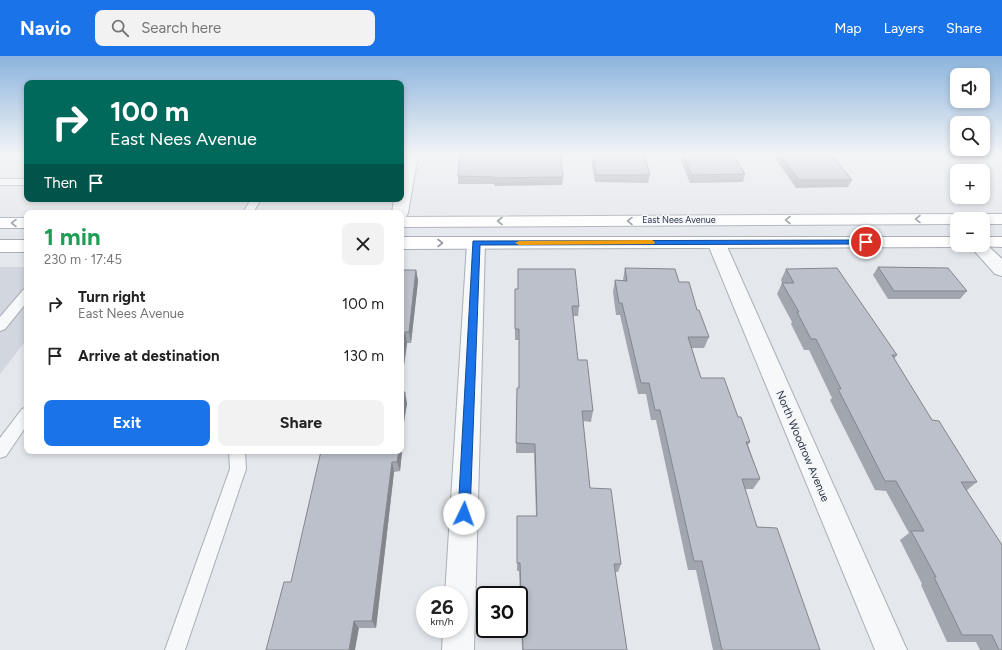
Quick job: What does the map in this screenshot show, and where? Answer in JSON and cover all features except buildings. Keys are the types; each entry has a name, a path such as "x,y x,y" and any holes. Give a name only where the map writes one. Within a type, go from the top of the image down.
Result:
{"main road":[{"path":"990,219 1002,219"},
{"name":"East Nees Avenue","path":"404,222 950,220"},
{"path":"0,223 24,223"},
{"path":"404,244 950,242"},
{"path":"990,242 1002,242"},
{"path":"0,246 24,246"}],"street":[{"name":"North Woodrow Avenue","path":"716,242 891,650"},
{"path":"461,586 476,243"},
{"path":"985,252 1002,270"},
{"path":"458,650 459,638"}],"lane":[{"path":"0,326 24,297"},
{"path":"0,451 24,417"},
{"path":"175,650 238,469 237,454"}],"shaded area":[{"path":"0,267 24,267 24,343 0,374"}],"slow traffic":[{"path":"519,243 652,242"}],"route":[{"path":"464,514 476,243 866,242"}]}
